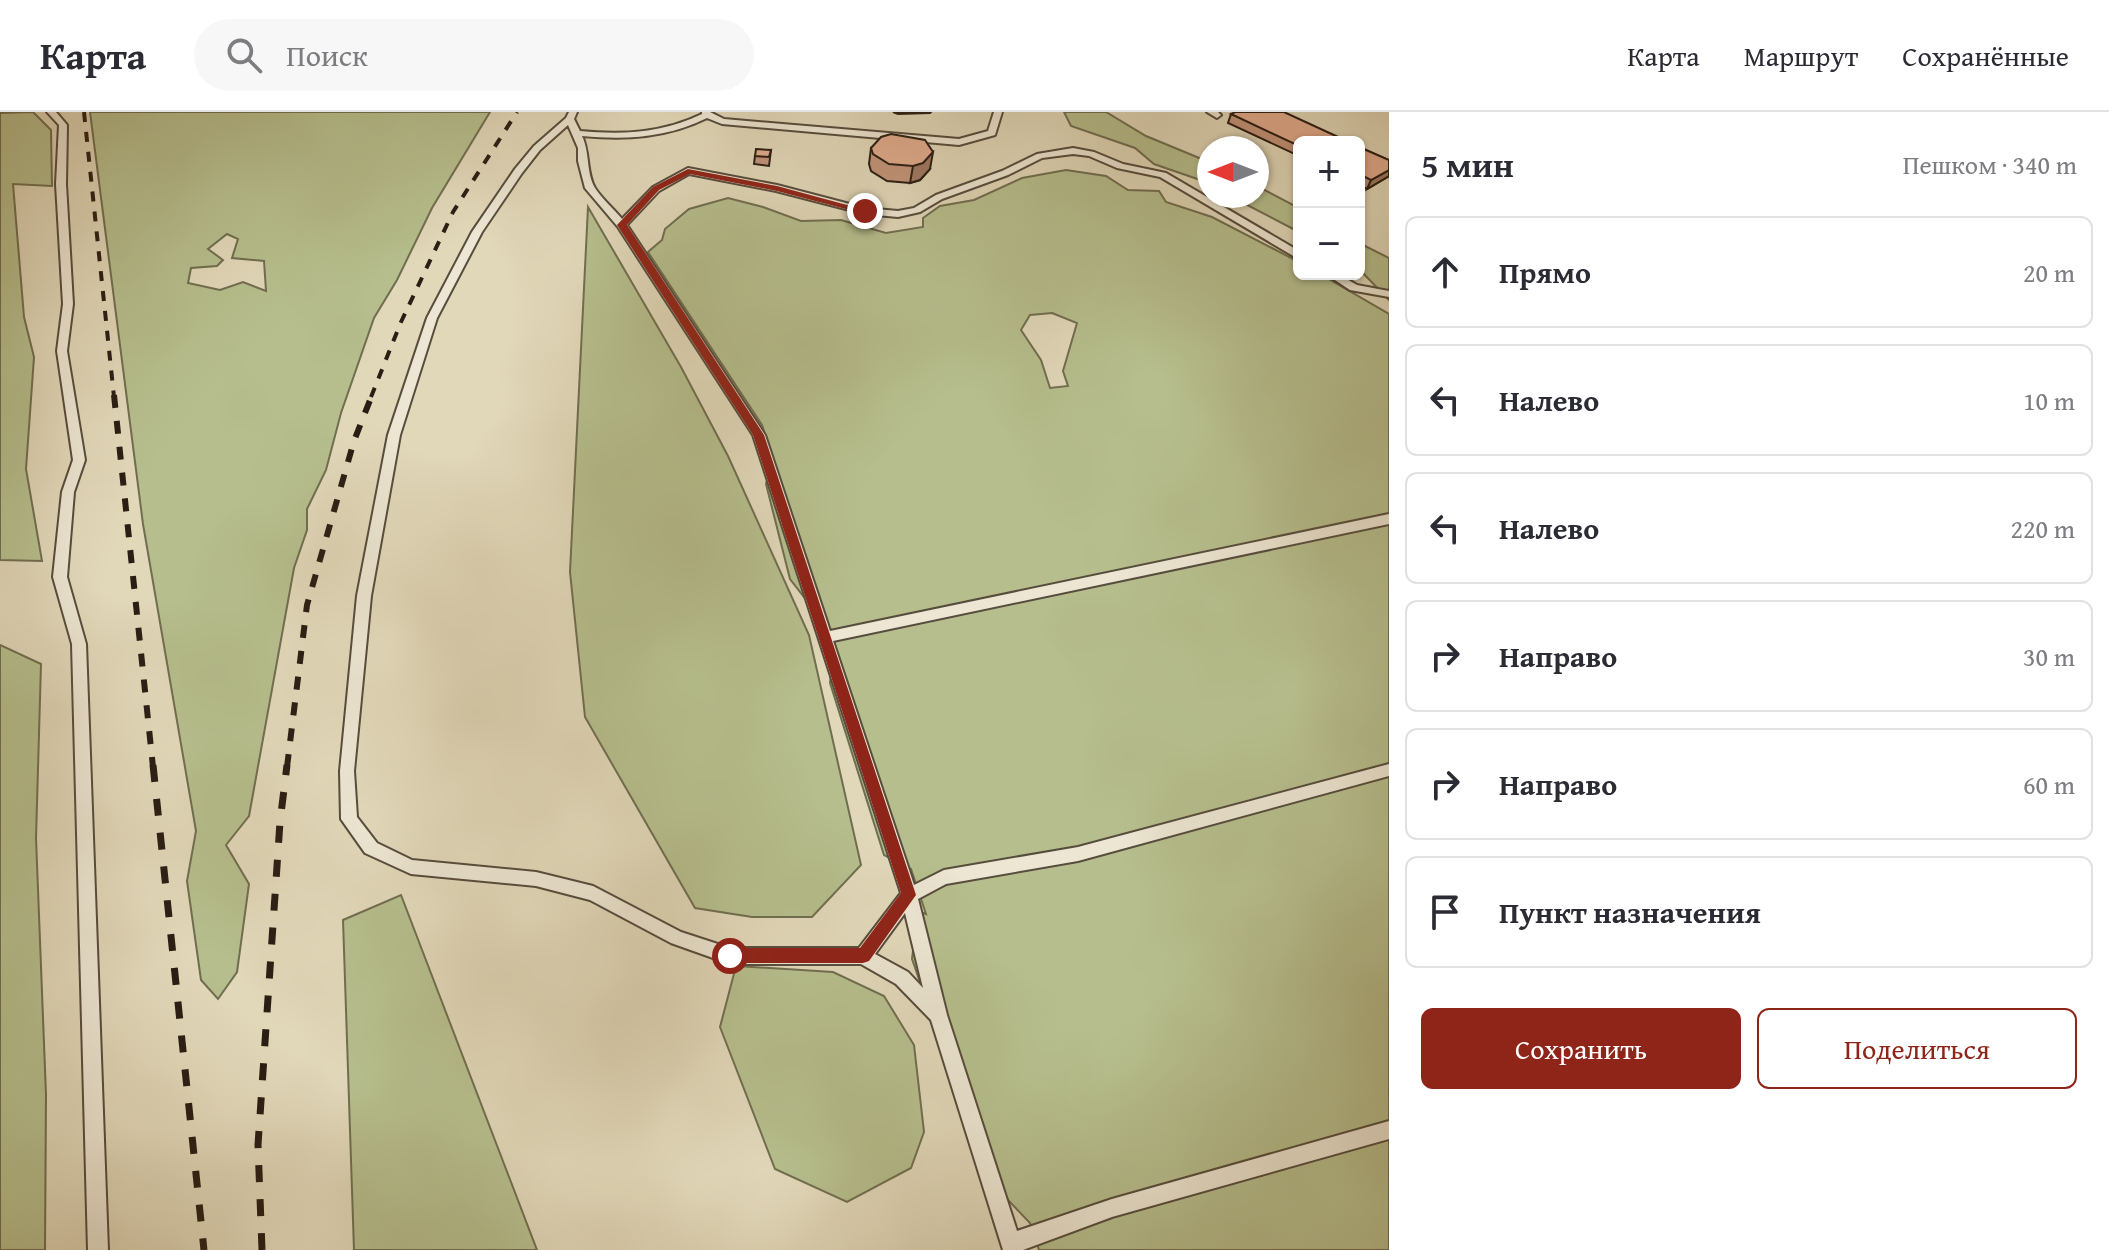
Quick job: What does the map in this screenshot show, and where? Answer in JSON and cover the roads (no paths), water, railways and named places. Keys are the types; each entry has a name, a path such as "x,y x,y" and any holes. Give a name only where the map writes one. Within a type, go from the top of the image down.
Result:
{"lane":[{"path":"51,112 63,125 61,184 68,304 62,351 67,403 79,460 68,492 60,577 79,644 98,1250"},
{"path":"573,121 622,136 656,134 683,128 706,114 722,121 959,142 992,133 998,112"},
{"path":"573,121 590,188 622,225 759,435 909,895 938,1015 1012,1247 1112,1208 1389,1130"},
{"path":"573,121 537,148 477,232 432,318 394,435 364,596 347,771 349,819 371,848 411,867 536,879 593,893 677,938 730,956 863,956 902,978 938,1015"},
{"path":"622,225 656,189 688,171 777,188 865,211 898,214 917,210 939,197 1005,173 1040,156 1073,151 1163,175 1293,251"},
{"path":"1341,280 1354,288 1389,294"},
{"path":"824,638 1389,519"},
{"path":"863,956 909,895 944,877 1078,854 1389,770"}],"railway":[{"path":"84,112 114,397"},
{"path":"371,397 401,322 453,212 517,112"},
{"path":"114,395 153,767"},
{"path":"287,767 307,605 354,441 372,395"},
{"path":"153,765 204,1250"},
{"path":"262,1250 258,1145 280,822 287,765"}]}
